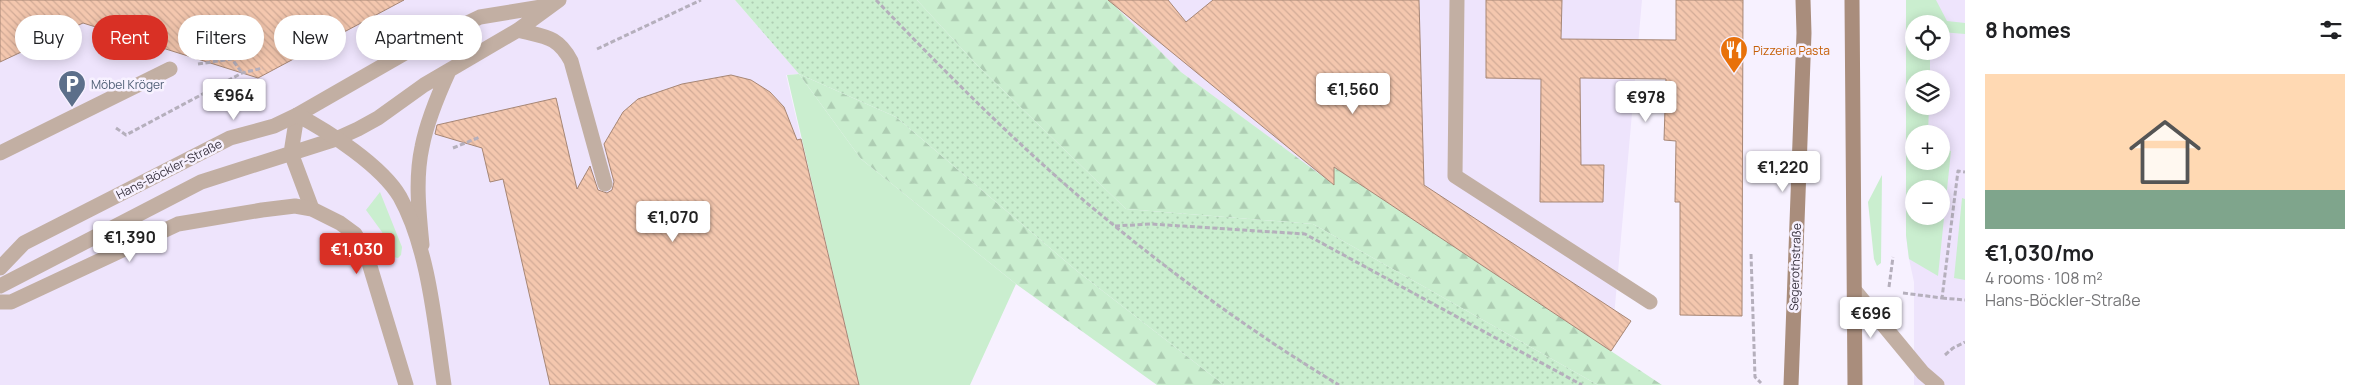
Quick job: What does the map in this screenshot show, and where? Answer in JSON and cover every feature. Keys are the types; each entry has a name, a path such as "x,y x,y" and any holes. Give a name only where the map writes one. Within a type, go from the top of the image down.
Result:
{"main road":[{"name":"Segerothstraße","path":"1791,385 1804,33 1803,0"},
{"path":"1852,0 1856,292 1855,385"}],"street":[{"path":"1457,0 1455,176 1650,302"},
{"path":"0,286 201,182 336,139 378,118 424,85 518,30 553,3"},
{"name":"Hans-Böckler-Straße","path":"0,268 24,243 230,138 274,126 297,115 405,53 480,17 553,3"},
{"path":"518,30 549,38 563,46 571,61 605,184"},
{"path":"0,153 170,68"},
{"path":"444,385 423,256 418,195 422,148 434,104 449,70"},
{"path":"312,208 291,153 297,115 336,139 378,171 399,197 423,256"},
{"path":"0,302 11,302 178,224 295,206 312,208 340,223 355,234 366,253 406,385"},
{"path":"1856,292 1923,373 1937,385"}],"path":[{"path":"571,61 701,0"},
{"path":"876,0 985,111 1114,226 1184,280 1339,385"},
{"path":"233,60 242,73"},
{"path":"126,135 242,73 263,68"},
{"path":"448,150 480,137"},
{"path":"1942,298 1958,171 1965,172"},
{"path":"1114,226 1151,224 1306,234 1582,385"},
{"path":"1751,254 1755,377 1764,385"},
{"path":"1888,290 1893,257"},
{"path":"1903,293 1965,300"},
{"path":"1938,360 1953,348 1965,342"}],"shaded area":[{"path":"0,0 735,0 799,74 786,75 859,385 0,385"},
{"path":"1109,0 1642,0 1611,351 1334,167 1334,185 1181,72"},
{"path":"1906,0 1965,0 1965,385 1914,385 1914,282 1909,259 1906,225 1950,225 1950,180 1906,180 1906,170 1950,170 1950,125 1906,125 1906,115 1950,115 1950,70 1906,70 1906,60 1950,60 1950,15 1906,15"}],"green space":[{"path":"735,0 917,0 976,64 1126,209 1313,224 1598,385 1224,385 1077,271 896,117 799,74"},
{"path":"917,0 1109,0 1181,72 1333,184 1334,167 1662,385 1598,385 1313,224 1126,209 976,64"},
{"path":"1906,0 1936,0 1944,15 1906,15"},
{"path":"1950,21 1965,23 1965,34 1950,33"},
{"path":"1906,60 1930,60 1930,70 1906,70"},
{"path":"799,74 861,159 1016,284 970,385 859,385 787,75"},
{"path":"799,74 896,117 1077,271 1224,385 1157,385 1016,284 861,159"},
{"path":"1906,115 1929,115 1928,125 1906,125"},
{"path":"1906,170 1949,170 1948,180 1906,180"},
{"path":"1882,175 1881,263 1877,266 1874,259 1868,202"},
{"path":"380,192 402,247 401,255 398,258 393,257 382,232 366,210"},
{"path":"1962,198 1965,199 1965,280 1954,278"},
{"path":"1906,225 1943,225 1938,276 1909,259"}],"building":[{"path":"0,0 404,0 376,15 356,15 356,26 346,31 346,15 274,15 274,60 292,60 258,78 201,60 264,60 264,15 178,15 178,53 168,50 168,15 92,15 92,26 82,23 82,15 15,15 15,55 0,62"},
{"path":"1108,0 1168,0 1186,22 1213,0 1419,0 1424,185 1631,321 1611,351 1334,167 1334,185"},
{"path":"1486,0 1562,0 1561,39 1676,40 1676,0 1743,0 1742,316 1680,315 1680,202 1675,202 1676,141 1664,140 1666,79 1580,78 1581,165 1604,165 1603,202 1540,202 1541,79 1486,78"},
{"path":"731,75 751,80 770,92 784,107 797,140 801,139 859,385 550,385 503,179 490,182 482,148 435,134 437,125 556,98 577,189 590,166 598,190 607,193 612,190 614,182 604,144 623,112 638,99 682,84"}],"place":[{"name":"Pizzeria Pasta","path":"1734,74"},
{"name":"Möbel Kröger","path":"72,108"}]}
